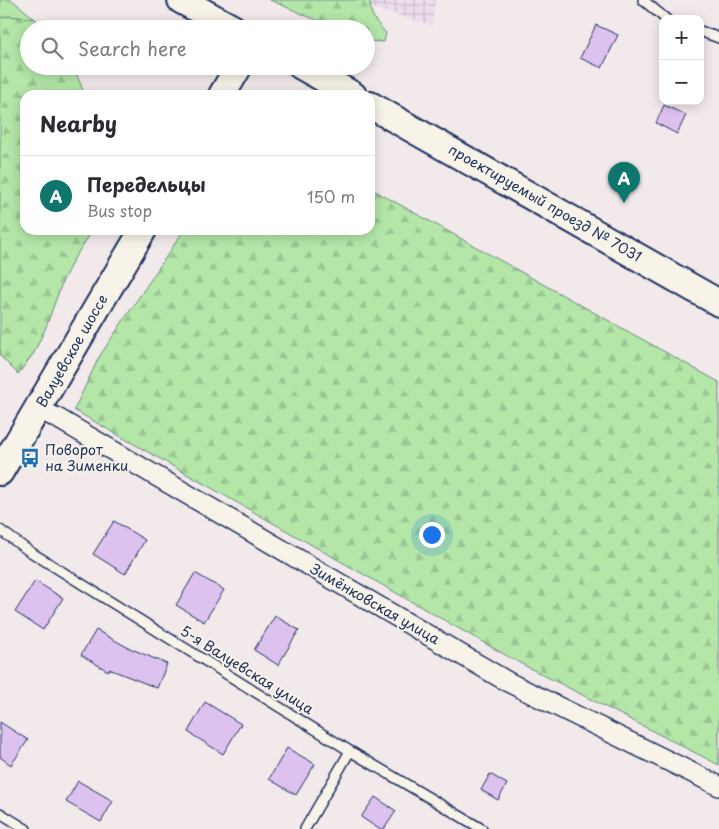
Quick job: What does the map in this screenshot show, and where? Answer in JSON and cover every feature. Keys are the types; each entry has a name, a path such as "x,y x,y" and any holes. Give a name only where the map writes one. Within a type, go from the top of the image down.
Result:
{"main road":[{"path":"182,0 218,20"},
{"path":"225,90 234,75"},
{"path":"317,75 344,90"},
{"name":"проектируемый проезд № 7031","path":"375,107 719,303"},
{"name":"Валуевское шоссе","path":"0,471 140,235"}],"street":[{"name":"Зимёнковская улица","path":"38,409 57,418 508,682 719,786"}],"lane":[{"path":"643,0 661,15"},
{"path":"704,32 719,38"},
{"name":"5-я Валуевская улица","path":"0,530 29,552 350,751 482,829"},
{"path":"305,829 350,751"},
{"path":"0,813 26,829"}],"shaded area":[{"path":"345,0 435,0 432,25"}],"green space":[{"path":"0,0 12,0 35,19 9,16 0,18"},
{"path":"270,0 370,0 374,18 386,33 384,42 375,42 375,20 316,20"},
{"path":"9,16 36,20 20,20 20,75 77,75 83,90 20,90 20,235 90,235 63,280 46,327 34,353 18,374 0,356 0,18"},
{"path":"375,191 719,382 719,765 516,661 74,410 99,357 181,235 375,235"}],"building":[{"path":"596,25 618,35 602,68 580,58"},
{"path":"664,105 686,115 677,134 656,123"},
{"path":"114,521 145,540 125,574 93,554"},
{"path":"195,573 224,590 204,622 176,605"},
{"path":"35,581 63,598 43,630 15,612"},
{"path":"275,616 299,630 278,665 254,650"},
{"path":"96,630 127,647 167,664 157,688 109,669 108,671 81,655"},
{"path":"205,702 241,724 223,754 188,732"},
{"path":"0,722 28,740 11,765 0,757"},
{"path":"287,748 315,764 296,795 269,779"},
{"path":"490,774 507,784 498,800 481,790"},
{"path":"78,781 113,801 101,822 66,802"},
{"path":"375,797 396,811 384,829 379,829 361,817"}],"place":[{"name":"Передельцы","path":"624,203"},
{"name":"Поворот на Зименки","path":"30,458"}]}
